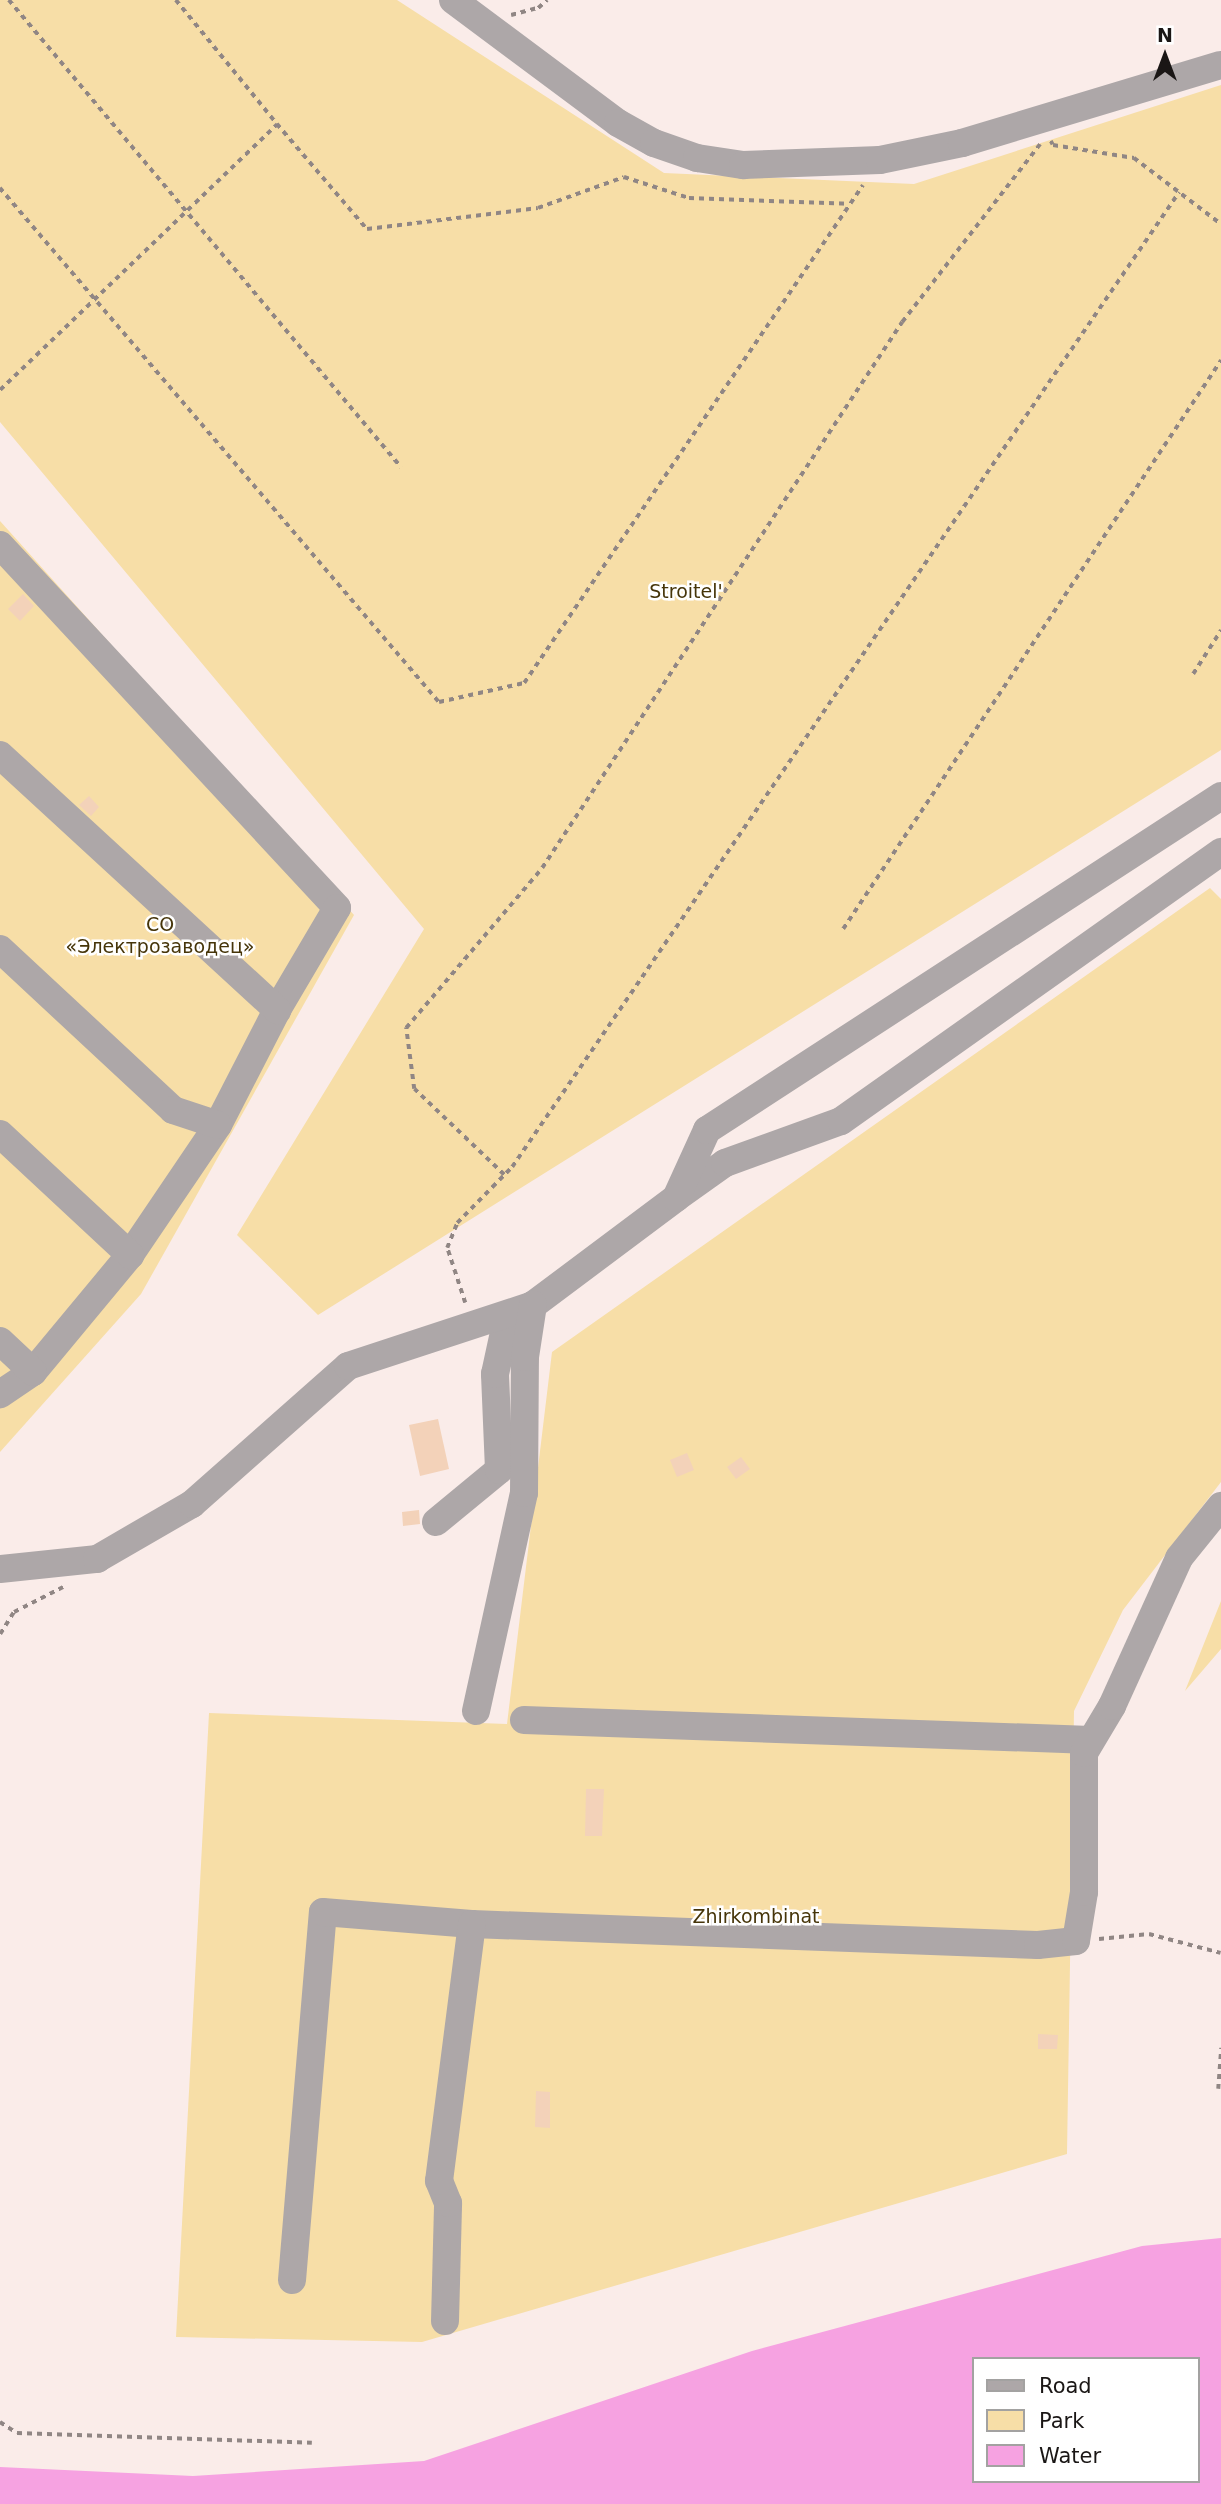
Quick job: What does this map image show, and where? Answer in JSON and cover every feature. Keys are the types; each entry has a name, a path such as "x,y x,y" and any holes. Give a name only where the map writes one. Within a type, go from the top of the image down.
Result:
{"lane":[{"path":"453,0 618,123 654,143 697,158 743,165 880,160 962,144 1221,65"},
{"path":"0,545 337,908 278,1010 218,1125 130,1255 33,1372 0,1394"},
{"path":"0,755 278,1010"},
{"path":"676,1198 707,1130 1221,796"},
{"path":"0,1569 97,1559 192,1504 348,1366 520,1309 725,1163 841,1121 1221,850"},
{"path":"0,949 173,1110 218,1125"},
{"path":"0,1134 130,1255"},
{"path":"436,1522 499,1470 495,1374 520,1309"},
{"path":"476,1711 524,1493 525,1357 520,1309"},
{"path":"0,1341 33,1372"},
{"path":"292,2280 323,1912 472,1924 1024,1945 1076,1941 1084,1892 1084,1753 1111,1706 1179,1558 1221,1506"},
{"path":"524,1720 1091,1740"},
{"path":"445,2321 448,2203 439,2181 472,1924"}],"path":[{"path":"9,0 401,467"},
{"path":"176,0 367,229 538,208 624,177 689,198 849,204"},
{"path":"486,23 537,8 547,0"},
{"path":"0,390 277,124"},
{"path":"504,1175 414,1089 406,1028 542,868 902,322 1047,135 1054,145 1134,158 1221,224"},
{"path":"0,188 439,702 524,683 880,160"},
{"path":"473,1325 447,1248 457,1223 504,1175 1179,191"},
{"path":"843,929 1221,360"},
{"path":"1193,674 1221,630"},
{"path":"0,1634 14,1612 56,1592 66,1584"},
{"path":"1076,1941 1149,1934 1221,1953"},
{"path":"1218,2089 1221,2049"},
{"path":"0,2422 18,2433 312,2443"}],"green space":[{"name":"Stroitel'","path":"0,0 397,0 664,173 914,184 1221,85 1221,750 318,1315 237,1235 424,929 0,422"},
{"name":"СО «Электрозаводец»","path":"0,521 354,915 141,1294 0,1452"},
{"name":"Zhirkombinat","path":"1210,888 1221,899 1221,1482 1123,1610 1074,1711 1067,2154 422,2342 176,2337 209,1713 507,1724 552,1352"},
{"path":"1221,1601 1221,1649 1185,1691"}],"water":[{"path":"1221,2238 1221,2504 0,2504 0,2467 193,2476 424,2461 752,2351 1142,2246"}],"building":[{"path":"23,594 34,606 20,621 8,609"},
{"path":"89,796 99,807 91,816 79,805"},
{"path":"438,1419 449,1469 420,1476 409,1425"},
{"path":"687,1453 694,1470 677,1477 670,1460"},
{"path":"741,1457 750,1469 736,1479 727,1467"},
{"path":"419,1510 420,1524 403,1526 402,1512"},
{"path":"586,1789 604,1789 602,1836 585,1836"},
{"path":"1038,2034 1058,2035 1057,2049 1038,2049"},
{"path":"536,2091 550,2092 550,2128 535,2127"}]}
